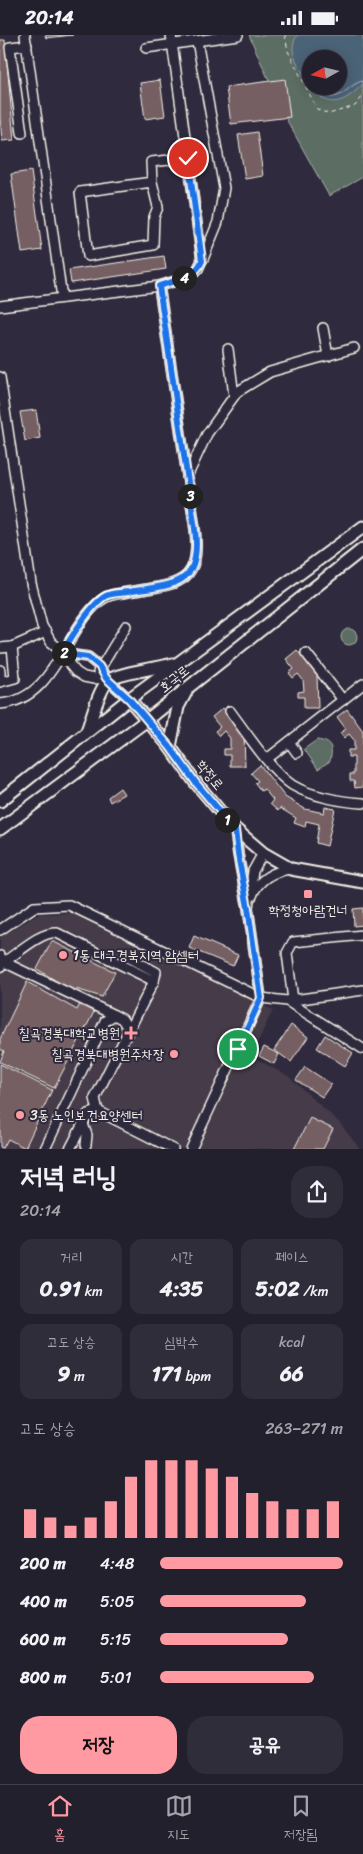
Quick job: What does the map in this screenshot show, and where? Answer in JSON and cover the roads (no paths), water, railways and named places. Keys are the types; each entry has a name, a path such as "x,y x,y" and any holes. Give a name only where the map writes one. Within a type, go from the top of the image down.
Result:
{"main road":[{"name":"호국로","path":"0,801 129,699 363,527"},
{"name":"호국로","path":"0,829 147,720 363,549"},
{"path":"86,733 108,679 177,663"},
{"path":"170,747 178,707 183,695 196,680"},
{"name":"학정로","path":"129,699 235,829 263,853 291,869 363,882"}],"street":[{"path":"25,35 62,297"},
{"path":"146,48 171,40 197,41 238,35"},
{"path":"171,40 202,261"},
{"path":"0,306 159,286 189,277 198,269 218,222 224,188 197,41"},
{"path":"22,133 10,47 27,45"},
{"path":"152,182 80,192 88,256 153,245 154,217 158,207 152,182 151,162 188,158"},
{"path":"0,704 12,703 22,699 37,688 54,668 84,619 108,595 170,585 181,581 190,572 194,562 197,549 159,286"},
{"path":"323,328 328,356"},
{"path":"187,477 207,434 237,392 270,372 354,348"},
{"path":"228,349 234,396"},
{"path":"0,377 31,583 42,626 51,642 64,653 76,672 84,677 108,679"},
{"path":"94,679 126,626"},
{"path":"0,649 12,647 46,632"},
{"path":"0,670 0,682 16,678 12,647"},
{"path":"64,653 88,657 129,699"},
{"path":"306,653 343,700"},
{"path":"267,759 363,684"},
{"path":"230,711 277,771 291,784 305,792 352,803 363,803"},
{"path":"289,742 297,753"},
{"path":"191,1149 261,998 235,829"},
{"path":"248,908 253,871 263,853"},
{"path":"248,908 255,889 266,877 291,869"},
{"path":"0,930 34,907 69,905 261,998 290,1000 363,991"},
{"path":"1,962 41,936 57,933 154,981"},
{"path":"290,1000 287,953 293,942 363,935"},
{"path":"70,1149 154,981 156,972 130,958"},
{"path":"1,962 122,1019 129,1030"},
{"path":"290,1000 363,1049"},
{"path":"44,1149 105,1021 114,1015"},
{"path":"95,1098 98,1111"},
{"path":"88,1114 98,1111 173,1149"},
{"path":"83,1123 87,1135 86,1145"}],"water":[{"path":"298,35 363,35 363,84 350,96 343,99 330,102 324,99 319,95 348,95 348,50 302,50 302,70 294,54 294,41"}],"place":[{"name":"학정청아람건너","path":"308,894"},
{"name":"1동 대구경북지역 암셈터","path":"63,955"},
{"name":"칠곡경북대학교병원","path":"131,1033"},
{"name":"칠곡경북대병원주차장","path":"174,1054"},
{"name":"3동 노인보건요양센터","path":"20,1115"}]}
